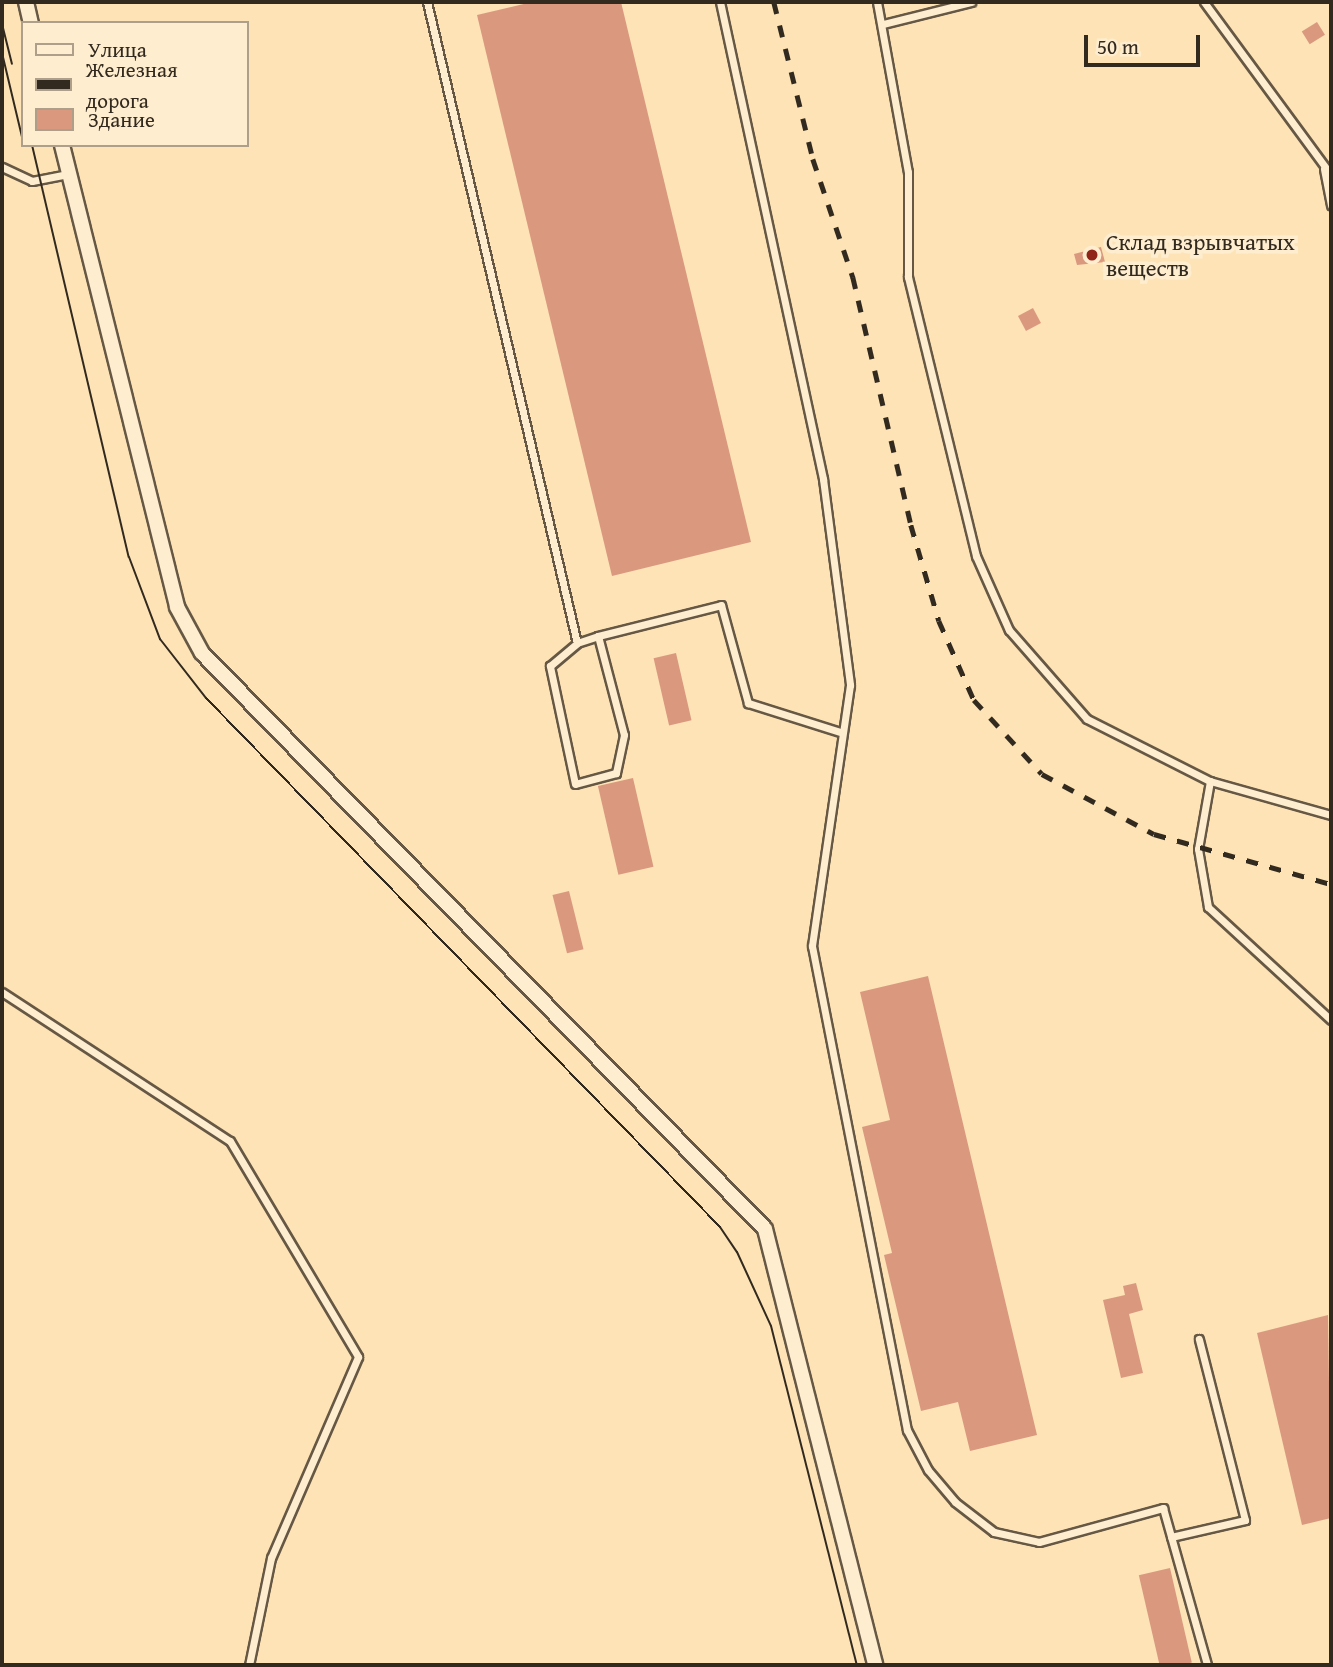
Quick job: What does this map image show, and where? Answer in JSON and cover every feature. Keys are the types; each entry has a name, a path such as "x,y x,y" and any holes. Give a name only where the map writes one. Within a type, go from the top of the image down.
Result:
{"street":[{"path":"26,2 31,21"},
{"path":"62,147 177,607 202,653 765,1228 874,1665"}],"lane":[{"path":"427,2 577,643"},
{"path":"720,2 823,479 850,685 840,732 812,946 907,1430 928,1470 955,1502 994,1532 1039,1542 1163,1508 1207,1665"},
{"path":"877,2 908,172 908,277 987,581 1009,630 1087,719 1210,781 1331,815"},
{"path":"883,24 971,2"},
{"path":"1204,2 1331,175"},
{"path":"2,167 32,181 69,174"},
{"path":"1324,169 1331,205"},
{"path":"598,636 624,735 616,773 575,784 550,666 577,643 598,636 721,605 748,703 840,732"},
{"path":"1210,781 1198,849 1208,907 1331,1020"},
{"path":"2,992 230,1140 358,1357 271,1558 249,1665"},
{"path":"1171,1536 1245,1520 1199,1339"}],"building":[{"path":"532,2 621,2 751,542 612,576 477,15"},
{"path":"1317,22 1325,35 1310,44 1302,32"},
{"name":"Склад взрывчатых веществ","path":"1101,247 1105,262 1077,265 1074,254"},
{"path":"1033,308 1041,323 1026,331 1018,316"},
{"path":"676,653 692,720 669,725 654,658"},
{"path":"633,778 653,867 618,875 598,786"},
{"path":"569,891 584,949 567,953 553,895"},
{"path":"928,976 1037,1435 970,1451 958,1402 921,1411 884,1255 892,1253 862,1127 890,1120 860,992"},
{"path":"1136,1283 1143,1310 1129,1314 1143,1373 1121,1378 1103,1300 1125,1295 1123,1286"},
{"path":"1328,1315 1331,1518 1302,1525 1257,1333"},
{"path":"1170,1568 1192,1663 1160,1665 1139,1575"}],"tram line":[{"path":"2,24 12,64"},
{"path":"2,53 21,133"},
{"path":"32,147 129,557 160,639 206,698 720,1227 737,1252 771,1326 857,1665"}],"railway":[{"path":"774,2 813,159 853,277 911,525 939,621 974,700 1042,774 1154,834 1331,884"}],"place":[{"name":"Склад взрывчатых веществ","path":"1092,255"}]}
